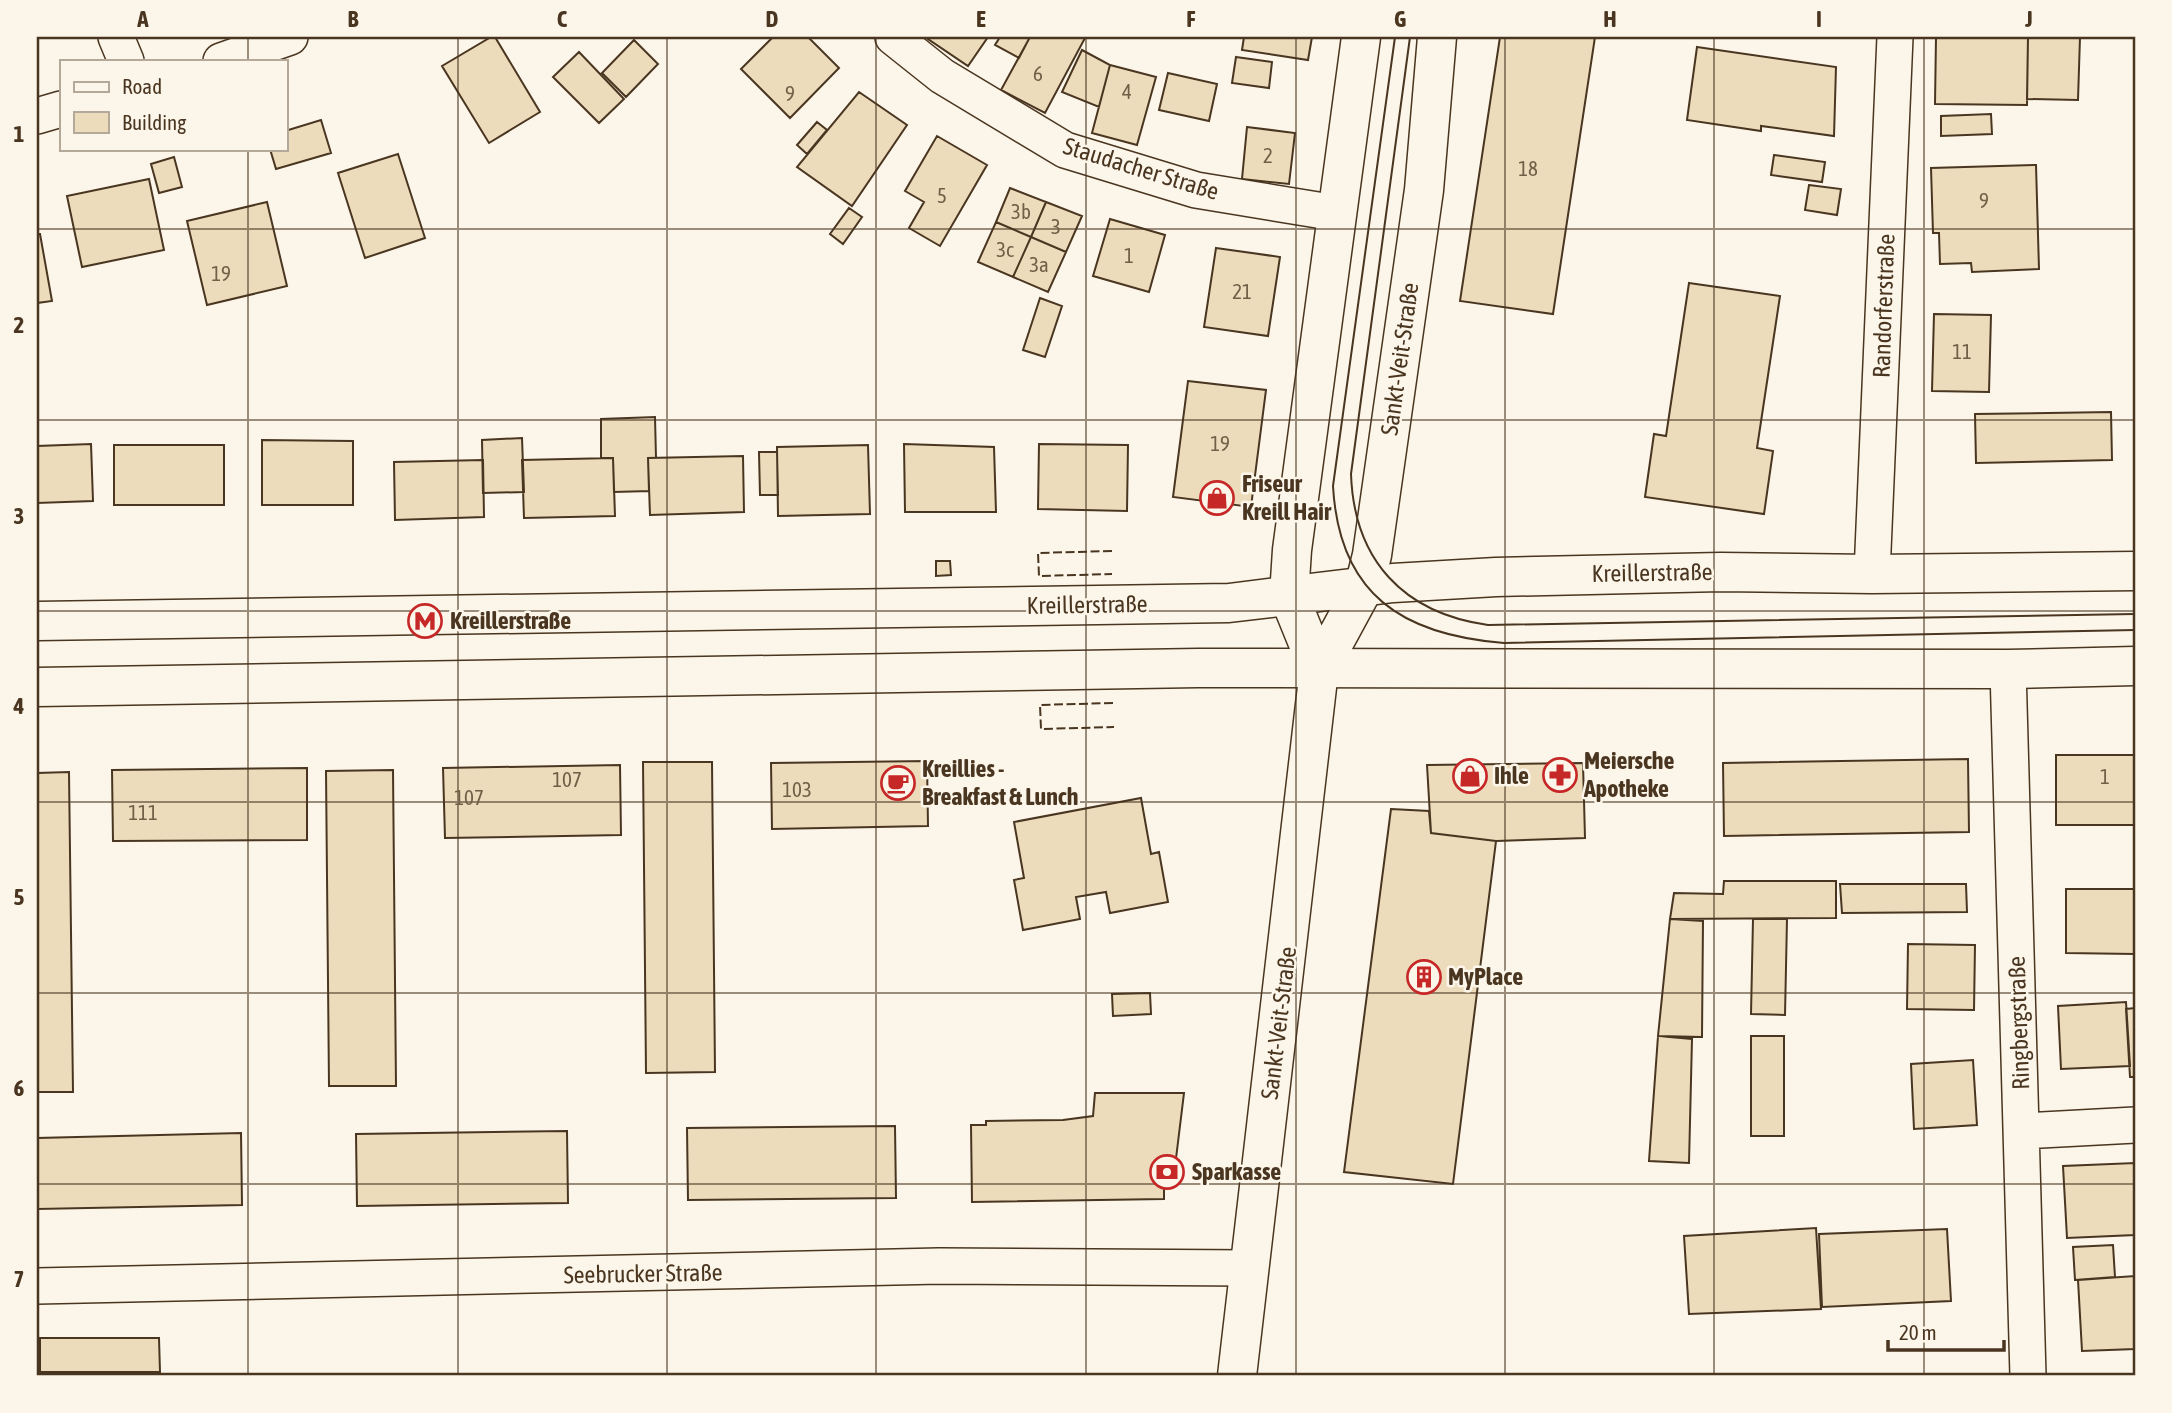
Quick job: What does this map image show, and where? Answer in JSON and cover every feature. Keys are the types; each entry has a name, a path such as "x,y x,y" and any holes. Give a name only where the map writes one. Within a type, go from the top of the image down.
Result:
{"main road":[{"name":"Sankt-Veit-Straße","path":"1319,670 1289,596 1292,550 1361,37"},
{"name":"Sankt-Veit-Straße","path":"1237,1376 1319,670 1364,587 1372,555 1424,190 1437,37"},
{"name":"Kreillerstraße","path":"37,621 1229,603 1364,587 1535,576 1721,572 1871,575 2135,571"},
{"path":"37,687 1185,668 2008,669 2135,666"}],"street":[{"path":"116,37 126,60"},
{"path":"223,60 290,37"},
{"name":"Staudacher Straße","path":"893,37 942,76 1065,150 1196,190 1336,213"},
{"name":"Randorferstraße","path":"1871,575 1895,37"},
{"path":"37,116 60,110"},
{"name":"Ringbergstraße","path":"2008,669 2028,1376"},
{"path":"2022,1131 2135,1125"},
{"name":"Seebrucker Straße","path":"37,1286 939,1266 1249,1269"}],"building":[{"path":"495,37 540,112 489,143 442,66"},
{"path":"773,37 808,37 839,68 790,118 741,69"},
{"path":"988,37 968,66 928,39"},
{"path":"1000,37 1030,37 1019,58 995,45"},
{"path":"1030,37 1085,38 1045,113 1001,90"},
{"path":"1244,37 1312,37 1308,60 1242,50"},
{"path":"1500,37 1595,37 1553,314 1460,301"},
{"path":"1936,37 2028,37 2027,105 1935,104"},
{"path":"2028,37 2080,37 2078,100 2027,99"},
{"path":"634,40 658,64 626,97 602,73"},
{"path":"1697,47 1836,67 1834,136 1761,126 1761,131 1687,120"},
{"path":"1082,50 1110,65 1099,107 1062,92"},
{"path":"579,52 624,99 599,123 553,77"},
{"path":"1236,57 1272,62 1269,88 1232,83"},
{"path":"1110,65 1156,77 1137,145 1092,133"},
{"path":"1168,73 1217,84 1209,121 1159,110"},
{"path":"859,92 907,125 852,206 797,167"},
{"path":"1991,114 1992,134 1941,136 1941,116"},
{"path":"321,120 331,153 276,169 270,150 287,150 287,130"},
{"path":"817,122 827,130 807,154 797,145"},
{"path":"1247,127 1295,133 1289,184 1242,179"},
{"path":"937,136 987,165 940,246 909,228 924,202 905,191"},
{"path":"398,154 425,238 365,258 338,173"},
{"path":"1774,155 1825,162 1822,182 1771,175"},
{"path":"174,157 182,187 159,193 151,164"},
{"path":"2036,165 2039,269 1972,272 1971,263 1940,264 1939,233 1933,233 1931,168"},
{"path":"149,179 164,250 82,267 67,196"},
{"path":"1809,185 1841,189 1837,215 1805,210"},
{"path":"1010,188 1046,202 1031,237 996,222"},
{"path":"267,202 287,286 207,305 187,221"},
{"path":"1046,202 1082,216 1066,252 1031,237"},
{"path":"849,208 862,217 843,244 830,234"},
{"path":"1110,219 1165,235 1149,292 1093,276"},
{"path":"996,222 1031,237 1013,277 978,262"},
{"path":"37,234 40,234 52,301 37,303"},
{"path":"1031,237 1066,252 1048,292 1013,277"},
{"path":"1216,248 1280,257 1268,336 1204,327"},
{"path":"1689,283 1780,296 1757,448 1773,451 1764,514 1645,497 1654,434 1666,436"},
{"path":"1040,298 1062,306 1045,357 1023,350"},
{"path":"1934,314 1991,315 1989,392 1932,391"},
{"path":"1188,381 1266,390 1251,507 1173,497"},
{"path":"2111,412 2112,460 1976,463 1975,414"},
{"path":"655,417 656,458 648,458 649,491 614,492 613,458 601,458 601,419"},
{"path":"522,438 524,492 483,493 482,440"},
{"path":"262,440 353,441 353,505 262,505"},
{"path":"91,444 93,501 37,503 37,446"},
{"path":"904,444 994,447 996,512 905,512"},
{"path":"1039,444 1128,445 1127,511 1038,509"},
{"path":"114,445 224,445 224,505 114,505"},
{"path":"868,445 870,514 778,516 777,447"},
{"path":"759,452 777,452 778,495 760,495"},
{"path":"743,456 744,512 650,515 648,458"},
{"path":"613,458 615,516 524,518 522,460"},
{"path":"483,460 484,517 395,520 394,462"},
{"path":"936,561 950,561 951,575 936,576"},
{"path":"2056,755 2135,755 2135,825 2056,825"},
{"path":"1968,759 1969,832 1724,836 1723,763"},
{"path":"927,761 928,826 772,829 771,763"},
{"path":"643,762 712,762 715,1072 646,1073"},
{"path":"1583,763 1585,838 1496,841 1431,833 1427,765"},
{"path":"620,765 621,835 445,838 443,768"},
{"path":"307,768 307,840 113,841 112,770"},
{"path":"393,770 396,1086 329,1086 326,771"},
{"path":"69,772 73,1092 37,1092 37,773"},
{"path":"1141,798 1151,854 1159,852 1168,902 1110,913 1106,892 1076,897 1080,919 1023,930 1014,880 1024,878 1014,822"},
{"name":"MyPlace","path":"1391,809 1429,811 1431,833 1496,841 1453,1184 1344,1172"},
{"path":"1724,881 1836,881 1836,918 1670,919 1674,893 1723,894"},
{"path":"1840,884 1966,884 1967,912 1842,913"},
{"path":"2066,889 2135,889 2135,954 2066,953"},
{"path":"1670,919 1703,921 1702,1037 1658,1036"},
{"path":"1753,919 1787,919 1785,1015 1751,1014"},
{"path":"1908,944 1975,945 1974,1010 1907,1009"},
{"path":"1150,993 1151,1014 1113,1016 1112,994"},
{"path":"2126,1002 2130,1066 2061,1069 2058,1006"},
{"path":"2135,1008 2135,1077 2130,1077 2126,1009"},
{"path":"1658,1036 1692,1039 1689,1163 1649,1161"},
{"path":"1751,1036 1784,1036 1784,1136 1751,1136"},
{"path":"1973,1060 1977,1125 1914,1129 1911,1064"},
{"path":"1095,1093 1184,1093 1173,1183 1164,1185 1164,1199 972,1202 971,1125 986,1125 986,1121 1063,1120 1093,1116"},
{"path":"895,1126 896,1198 688,1200 687,1128"},
{"path":"567,1131 568,1203 357,1206 356,1134"},
{"path":"241,1133 242,1205 37,1209 37,1138"},
{"path":"2135,1163 2135,1235 2067,1238 2063,1166"},
{"path":"1816,1228 1821,1309 1689,1314 1684,1236"},
{"path":"1947,1229 1951,1301 1822,1307 1819,1234"},
{"path":"2113,1245 2115,1277 2075,1280 2073,1247"},
{"path":"2135,1276 2135,1349 2082,1351 2078,1280"},
{"path":"40,1338 159,1338 160,1372 40,1372"}],"tram line":[{"path":"1395,37 1333,486 1338,524 1348,555 1363,581 1383,602 1407,619 1436,630 1504,643 2135,630"},
{"path":"1410,37 1351,474 1354,505 1373,556 1389,577 1408,595 1458,619 1488,625 2135,614"}],"fence":[{"path":"1112,551 1038,553 1039,576 1112,574"},
{"path":"1113,703 1040,705 1041,729 1114,727"}],"place":[{"name":"Friseur Kreill Hair","path":"1217,498"},
{"name":"Kreillerstraße","path":"425,621"},
{"name":"Meiersche Apotheke","path":"1560,775"},
{"name":"Ihle","path":"1470,776"},
{"name":"Kreillies - Breakfast & Lunch","path":"898,783"},
{"name":"MyPlace","path":"1424,977"},
{"name":"Sparkasse","path":"1167,1172"}]}
